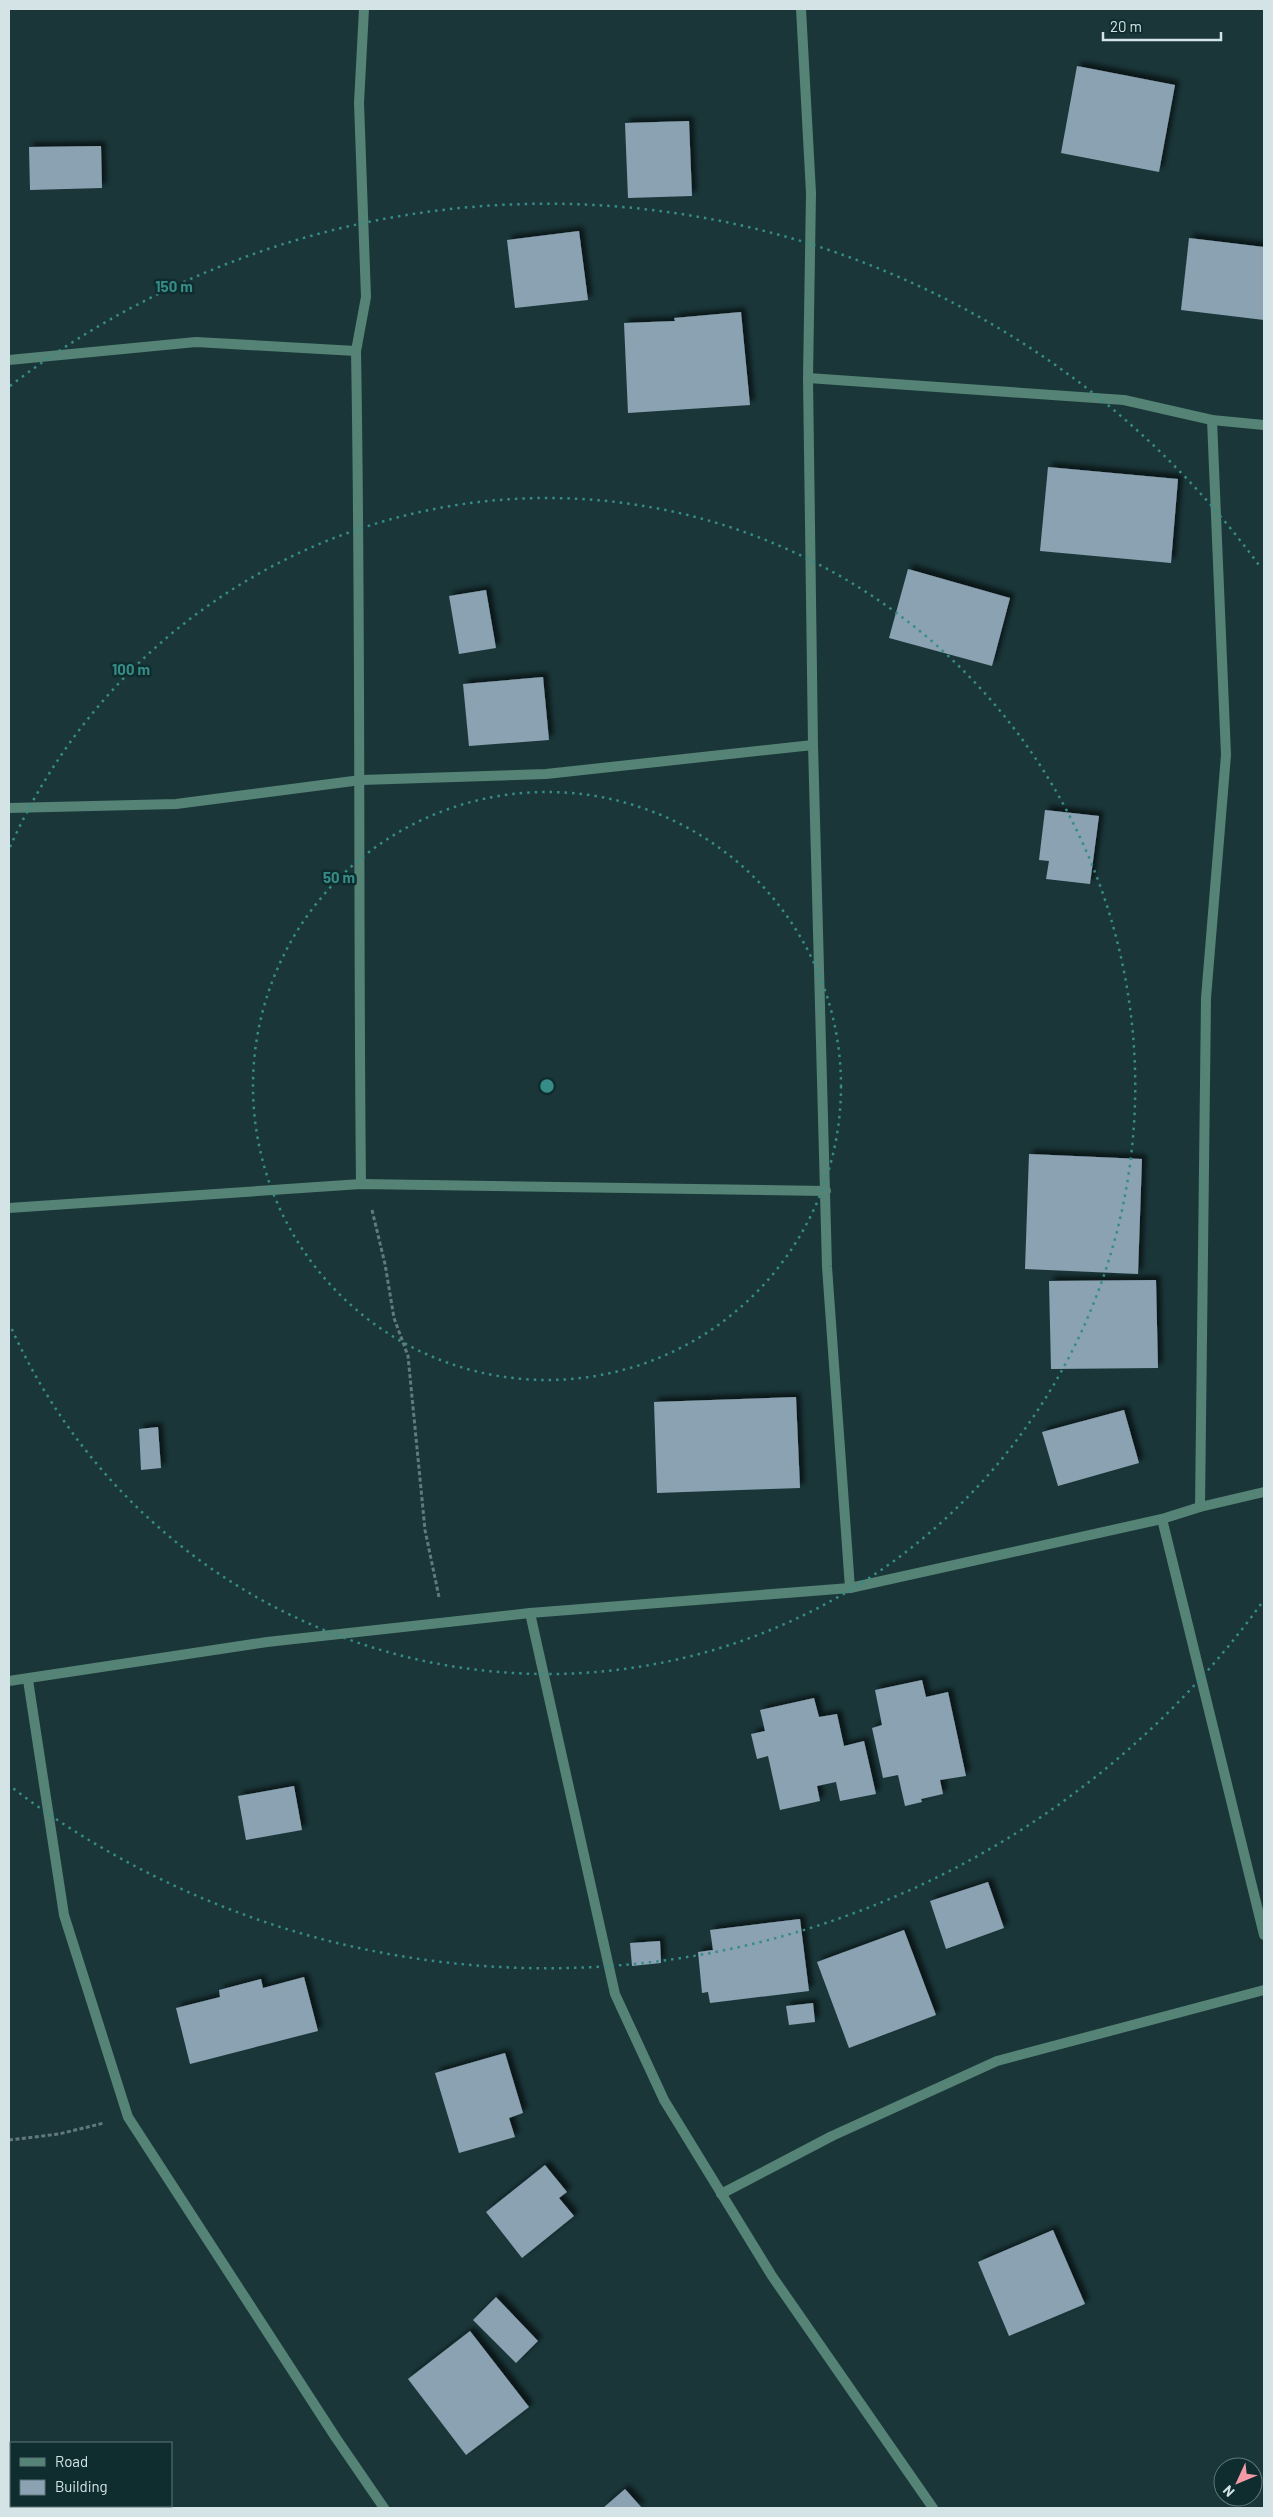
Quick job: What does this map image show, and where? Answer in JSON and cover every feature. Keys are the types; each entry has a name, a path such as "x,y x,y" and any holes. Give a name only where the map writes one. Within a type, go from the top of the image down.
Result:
{"street":[{"path":"361,1184 361,780 356,350 366,297 359,103 364,9"},
{"path":"801,9 811,193 808,378 813,745 827,1266 850,1588"},
{"path":"9,360 196,342 356,350"},
{"path":"808,378 1124,400 1212,420 1264,425"},
{"path":"1200,1507 1206,998 1226,755 1212,420"},
{"path":"9,808 176,804 361,780 546,774 813,745"},
{"path":"9,1208 361,1184 826,1191"},
{"path":"9,1681 28,1680 267,1642 530,1613 850,1588 1162,1519 1200,1507 1264,1492"},
{"path":"1162,1519 1264,1935"},
{"path":"530,1613 614,1994 664,2100 721,2194 772,2276 933,2508"},
{"path":"28,1680 64,1915 128,2117 336,2438 384,2508"},
{"path":"721,2194 832,2136 997,2061 1264,1990"}],"path":[{"path":"361,1184 376,1222 394,1318 408,1356 425,1530 445,1623"},
{"path":"9,2140 59,2134 128,2117"}],"building":[{"path":"1077,66 1175,85 1159,172 1061,153"},
{"path":"689,121 692,196 628,198 625,123"},
{"path":"101,146 102,188 30,190 29,147"},
{"path":"579,231 588,300 515,308 507,240"},
{"path":"1189,238 1264,247 1264,320 1181,310"},
{"path":"741,312 750,405 628,413 624,323 675,321 674,318"},
{"path":"1048,467 1178,479 1171,563 1040,551"},
{"path":"908,569 1010,598 992,666 889,638"},
{"path":"486,590 496,648 459,654 449,596"},
{"path":"543,677 549,740 469,746 463,684"},
{"path":"1045,810 1099,816 1090,884 1046,879 1049,861 1039,860"},
{"path":"1029,1154 1142,1159 1138,1274 1025,1269"},
{"path":"1156,1280 1158,1368 1051,1369 1049,1281"},
{"path":"796,1397 800,1488 657,1493 654,1402"},
{"path":"1124,1410 1139,1463 1058,1486 1042,1432"},
{"path":"158,1427 161,1468 141,1470 139,1429"},
{"path":"922,1680 926,1697 948,1692 966,1776 940,1780 943,1794 921,1799 922,1802 905,1806 898,1775 883,1778 872,1728 882,1725 875,1690"},
{"path":"814,1698 819,1717 837,1714 844,1746 864,1741 876,1794 840,1801 836,1782 817,1786 820,1801 780,1810 768,1756 757,1759 751,1734 765,1731 760,1710"},
{"path":"294,1786 302,1830 246,1840 238,1796"},
{"path":"988,1882 1004,1928 946,1949 930,1901"},
{"path":"800,1919 809,1991 710,2003 708,1992 702,1993 698,1952 713,1950 710,1930"},
{"path":"904,1930 936,2015 849,2048 817,1962"},
{"path":"660,1941 661,1963 632,1966 630,1943"},
{"path":"304,1977 318,2031 190,2064 176,2008 220,1997 219,1990 261,1979 263,1988"},
{"path":"813,2003 815,2022 789,2025 786,2006"},
{"path":"505,2053 523,2113 509,2118 515,2137 459,2153 435,2073"},
{"path":"545,2165 567,2192 559,2198 574,2216 522,2258 486,2212"},
{"path":"1053,2230 1085,2304 1009,2336 978,2262"},
{"path":"496,2297 538,2341 516,2363 473,2320"},
{"path":"470,2331 529,2407 466,2455 408,2379"},
{"path":"625,2489 642,2508 603,2508"}]}
